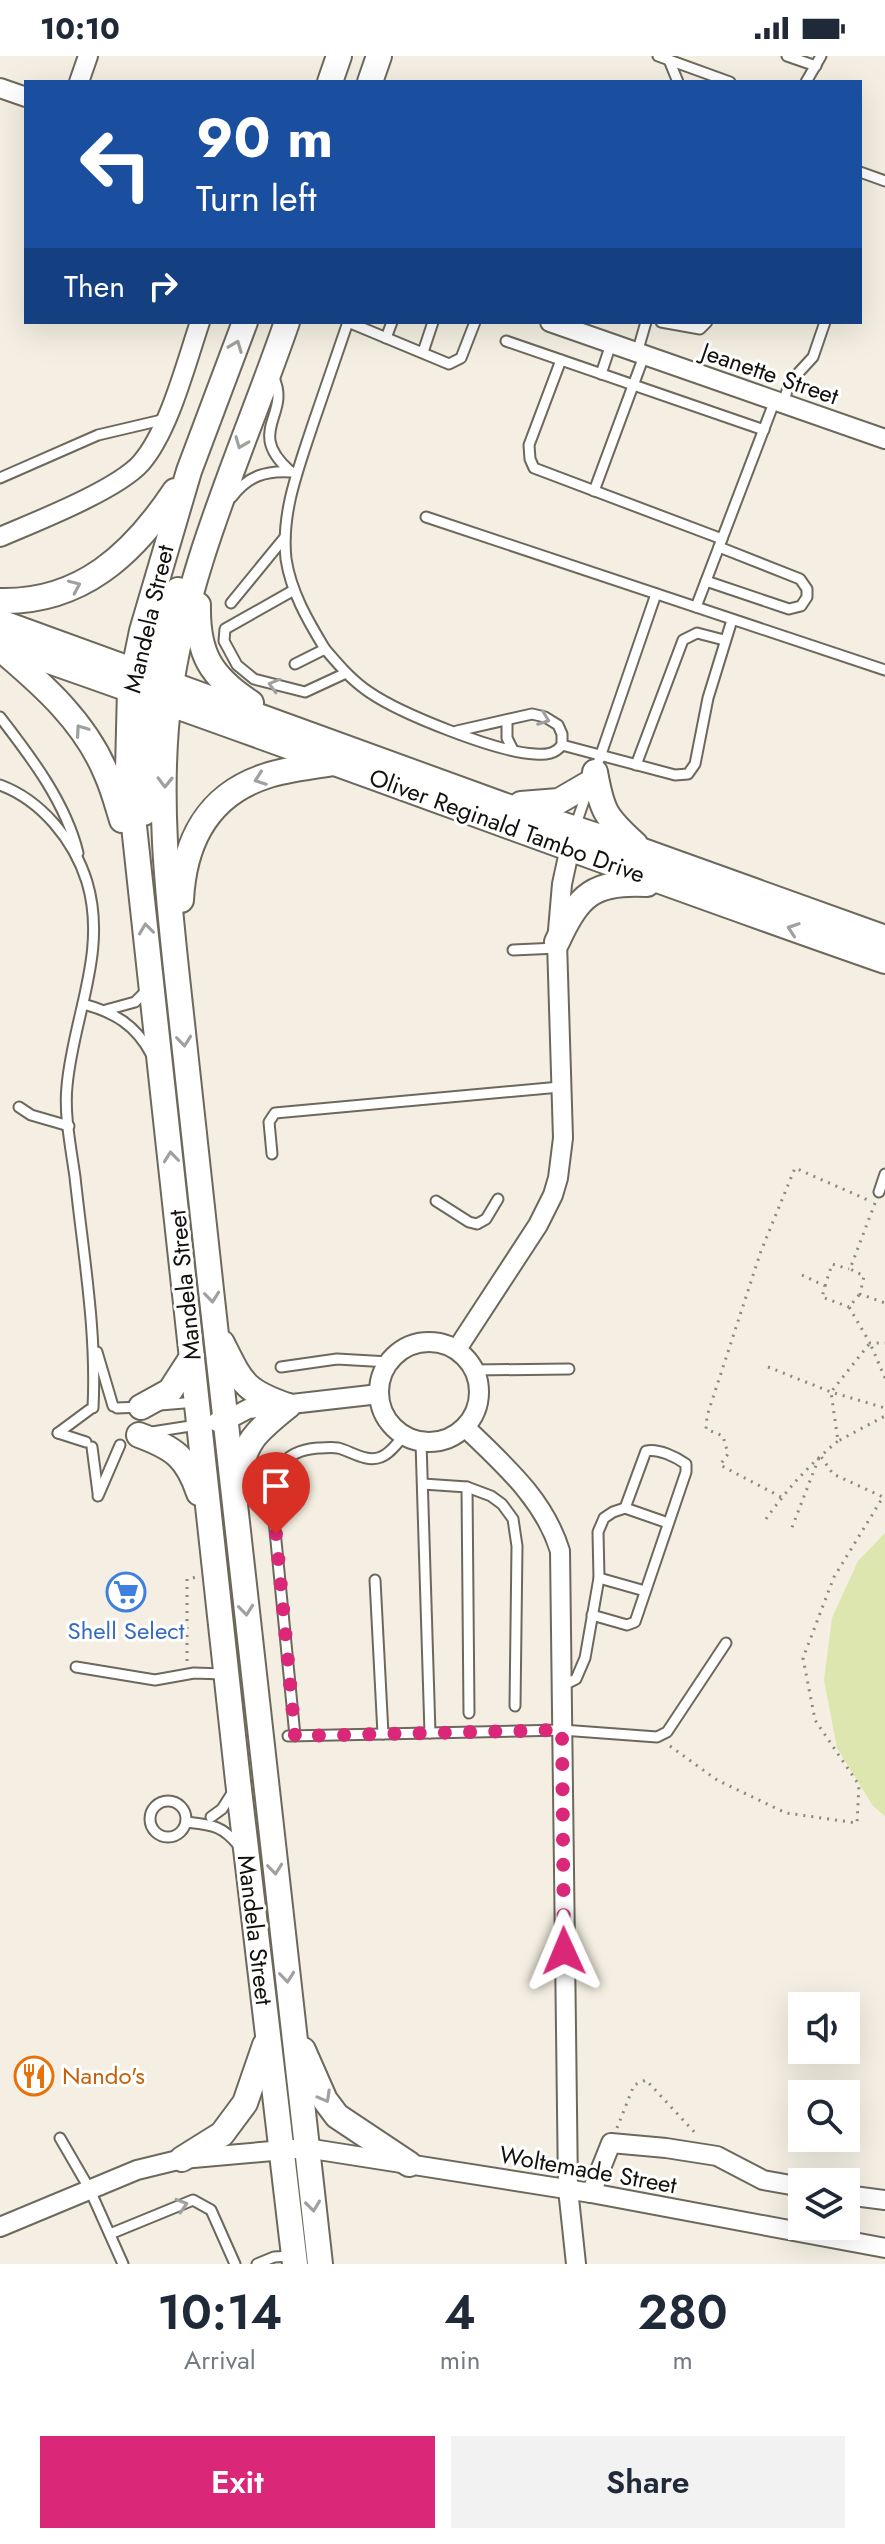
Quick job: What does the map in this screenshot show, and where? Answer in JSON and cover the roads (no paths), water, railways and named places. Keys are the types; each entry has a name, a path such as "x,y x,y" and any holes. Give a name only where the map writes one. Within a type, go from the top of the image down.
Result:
{"main road":[{"path":"331,80 339,56"},
{"path":"371,80 379,56"},
{"name":"Mandela Street","path":"244,324 189,471 156,579 137,678 128,771 209,1526 268,2031 320,2264"},
{"name":"Mandela Street","path":"286,324 198,563 165,696 164,783 167,876 176,969 292,2026 295,2260"},
{"path":"0,601 24,601 68,590 111,565 136,544 189,471"},
{"path":"137,678 157,654 183,580 198,563"},
{"path":"198,563 198,623 206,660 228,687 283,723"},
{"path":"0,622 137,678"},
{"path":"0,646 137,678"},
{"path":"0,646 68,711 95,751 114,795 140,880"},
{"name":"Oliver Reginald Tambo Drive","path":"137,678 165,696 336,763 572,838 643,851 885,938"},
{"path":"140,880 148,732 151,711 165,696"},
{"name":"Oliver Reginald Tambo Drive","path":"165,696 283,723 503,805 674,886 885,961"},
{"path":"176,969 185,861 211,812 236,788 267,775 336,763"},
{"path":"503,805 559,801 595,770"},
{"path":"595,770 606,816 643,851"},
{"path":"558,945 575,907 597,889 628,883 674,886"},
{"path":"216,1330 247,1388 288,1406"},
{"path":"123,1407 170,1391 192,1357"},
{"path":"233,1499 248,1444 260,1428 288,1406"},
{"path":"128,1439 161,1443 184,1461 195,1481 209,1526"},
{"path":"292,2026 325,2100 337,2116 409,2164"},
{"path":"182,2159 222,2134 245,2103 262,2059 268,2031"}],"street":[{"path":"80,80 88,56"},
{"path":"1,92 24,97"},
{"path":"0,537 123,477 142,462 166,419 199,324"},
{"name":"Jeanette Street","path":"556,324 885,439"},
{"path":"457,1349 538,1225 553,1195 562,1163 558,945 562,884 572,838"},
{"path":"428,1341 457,1349 470,1361 478,1377 480,1395 476,1413 466,1428 445,1441 412,1439 388,1421 381,1408 379,1394 381,1377 389,1362 400,1351 428,1341"},
{"path":"197,1413 288,1406 379,1394"},
{"path":"466,1428 535,1499 556,1537 562,1566 568,2189 576,2264"},
{"path":"591,2193 611,2143 717,2156 763,2180 788,2184"},
{"name":"Woltemade Street","path":"0,2227 137,2170 182,2159 294,2148 568,2189 885,2248"},
{"path":"860,2197 885,2200"}],"lane":[{"path":"658,56 724,80"},
{"path":"787,56 816,66"},
{"path":"807,80 821,56"},
{"path":"669,60 677,80"},
{"path":"862,173 885,181"},
{"path":"347,324 293,472 285,537 286,558 294,590 325,649 346,673 381,700 454,732 513,750 541,754 556,752 562,745 561,730 552,720 532,714 454,732"},
{"path":"353,324 449,364 457,362 474,324"},
{"path":"386,338 391,324"},
{"path":"423,352 432,324"},
{"path":"594,491 633,385 646,324"},
{"path":"672,324 700,329 705,324"},
{"path":"696,607 764,430 790,382 813,357 824,324"},
{"path":"506,341 764,430"},
{"path":"601,374 611,344"},
{"path":"561,360 529,445 534,468 721,543 800,579 807,589 807,597 801,606 789,609 706,581"},
{"path":"270,370 278,385 270,443 275,457 293,472"},
{"path":"0,478 98,435 166,419"},
{"path":"212,521 246,481 262,474 293,472"},
{"path":"426,517 885,670"},
{"path":"231,603 285,537"},
{"path":"294,590 225,629 224,641 237,665 254,679 301,692 346,673"},
{"path":"572,838 656,594"},
{"path":"562,745 595,770 636,765 684,776 693,770 708,698 732,620"},
{"path":"636,765 683,640 697,633 724,640"},
{"path":"295,664 325,649"},
{"path":"0,717 26,751 63,812 90,896 94,929 94,953 67,1087 93,1341 91,1409 58,1433 89,1445 98,1496 128,1439 197,1413"},
{"path":"507,720 507,738 513,750"},
{"path":"0,785 28,799 55,825 82,868"},
{"path":"513,950 558,945"},
{"path":"106,1010 135,1002 146,991 152,978"},
{"path":"83,1004 106,1010 125,1021 140,1035 163,1076"},
{"path":"272,1154 269,1122 275,1113 560,1087"},
{"path":"19,1107 31,1115 69,1126"},
{"path":"879,1192 885,1174"},
{"path":"436,1201 477,1224 484,1222 498,1199"},
{"path":"93,1341 123,1407 197,1413"},
{"path":"281,1367 337,1359 389,1362"},
{"path":"474,1370 569,1369"},
{"path":"430,1733 423,1484 412,1439 377,1458 363,1457 338,1448 296,1452 284,1462 273,1484 292,1736 430,1733 562,1730 657,1737 667,1732 726,1643"},
{"path":"592,1615 631,1625 635,1622 686,1467 679,1460 661,1452 651,1449 644,1453 625,1508"},
{"path":"423,1484 467,1487 491,1496 502,1504 513,1519 517,1546 515,1706"},
{"path":"467,1487 469,1713"},
{"path":"562,1686 573,1682 580,1671 599,1578 599,1526 609,1514 625,1508 668,1523"},
{"path":"599,1578 645,1591"},
{"path":"375,1580 383,1734"},
{"path":"76,1667 155,1680 188,1673 227,1674"},
{"path":"211,1817 231,1797 238,1781"},
{"path":"168,1800 184,1809 186,1822 180,1833 162,1836 153,1828 151,1816 156,1805 168,1800"},
{"path":"186,1822 225,1831 246,1855"},
{"path":"60,2138 89,2188 123,2264"},
{"path":"110,2234 193,2200 211,2210 235,2264"},
{"path":"257,2264 274,2257 295,2260"}],"place":[{"name":"Shell Select","path":"126,1592"},
{"name":"Nando's","path":"34,2076"}]}
